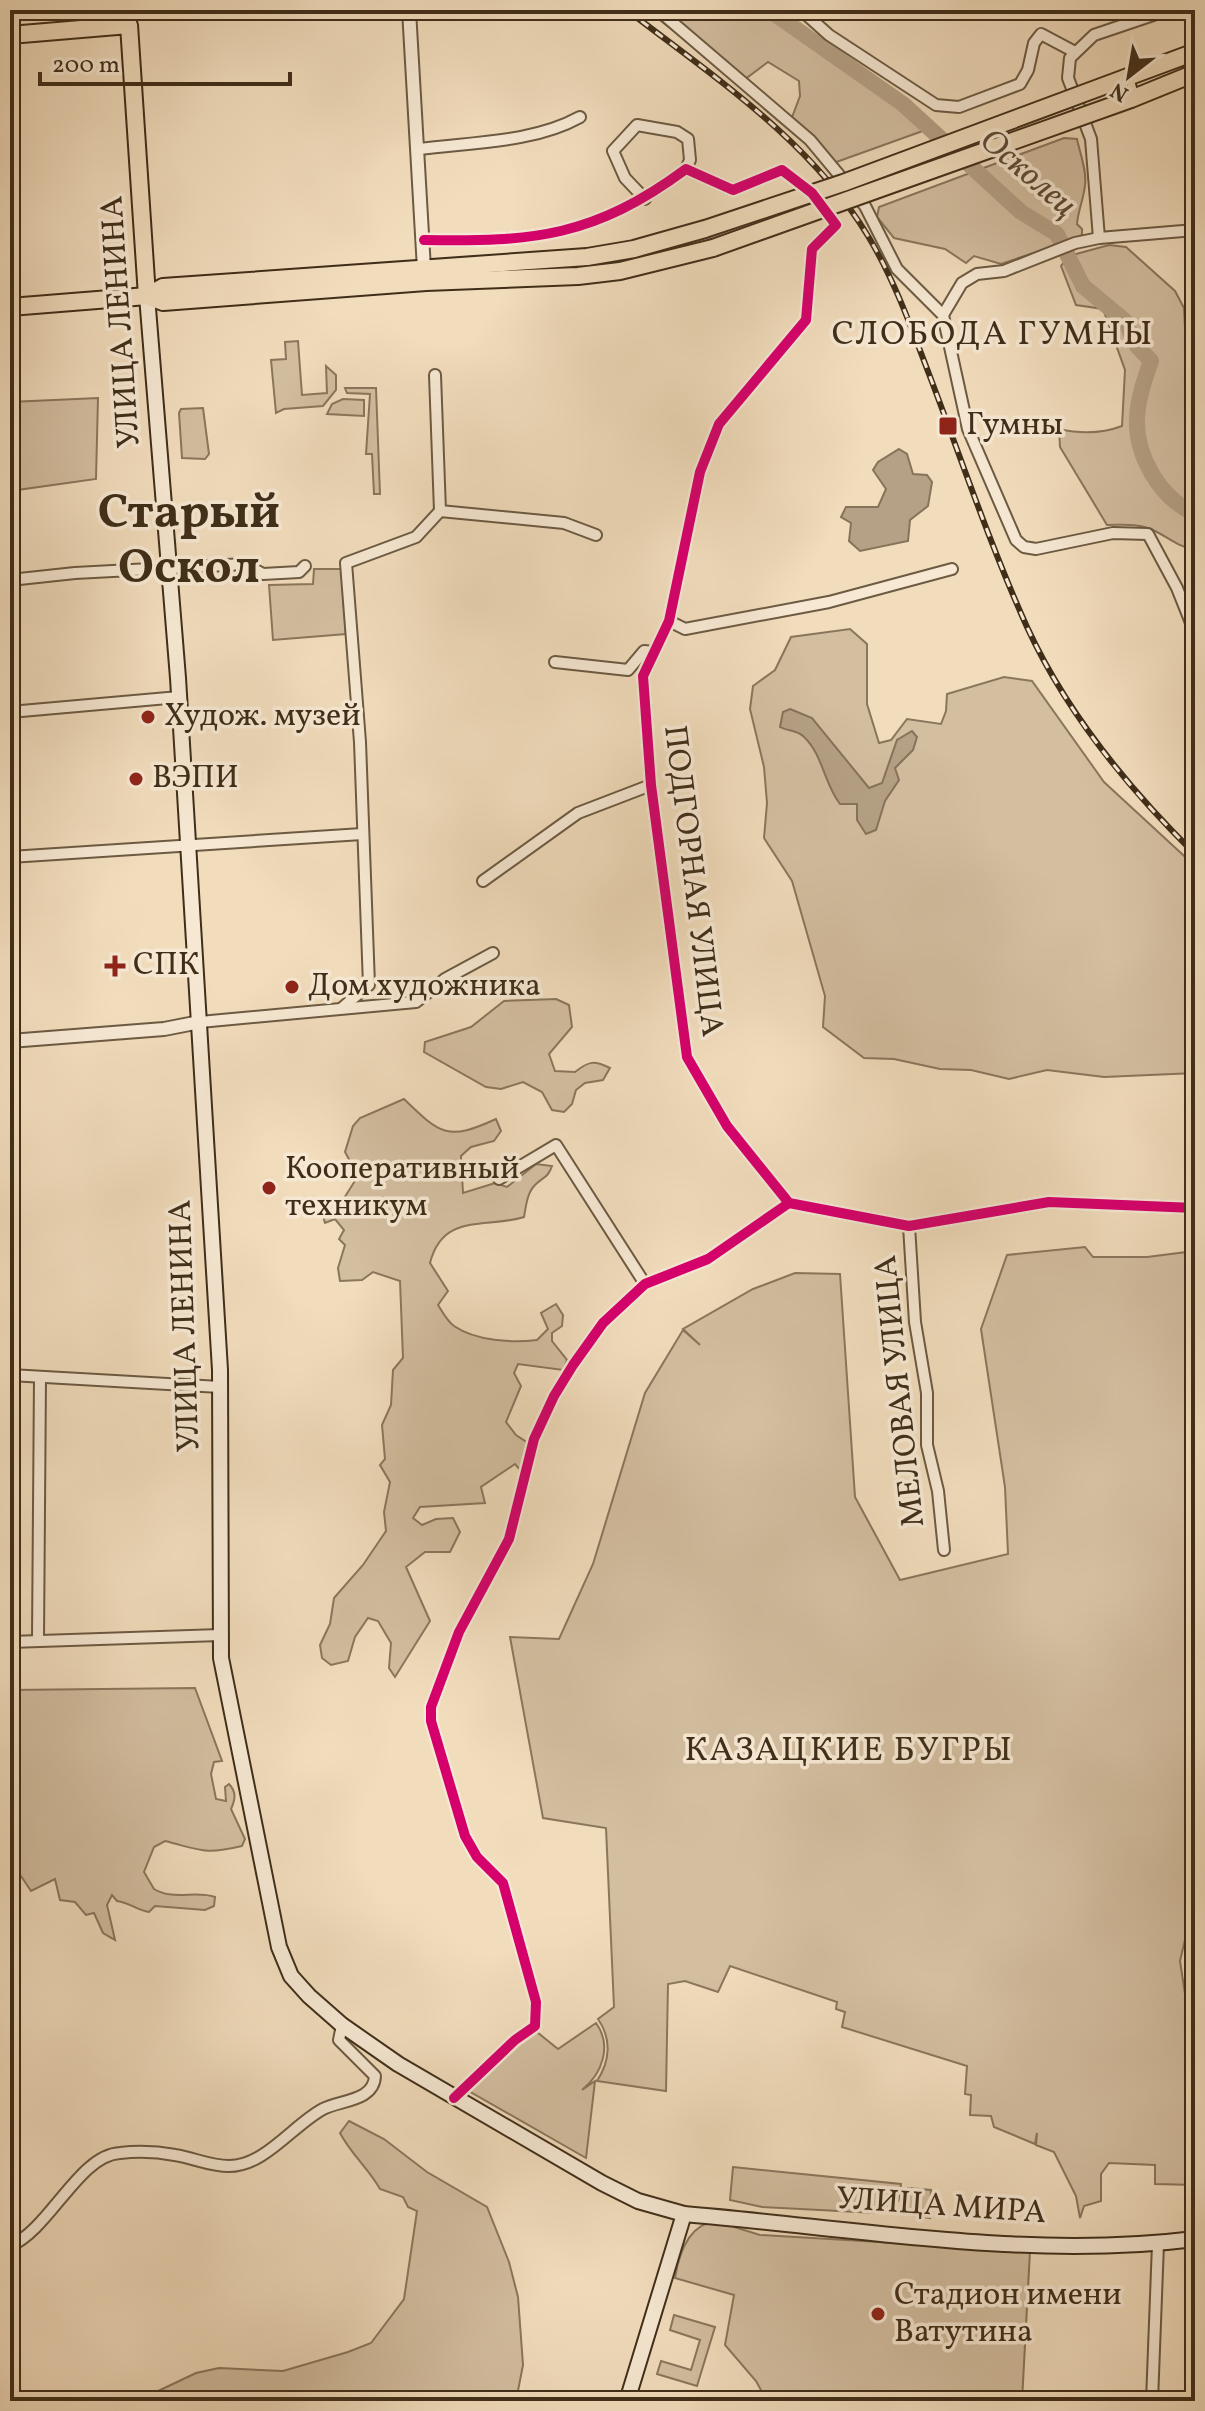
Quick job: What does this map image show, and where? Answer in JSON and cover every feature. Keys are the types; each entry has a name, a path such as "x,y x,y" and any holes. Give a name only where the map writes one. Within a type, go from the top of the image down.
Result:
{"main road":[{"path":"10,35 129,18"},
{"name":"УЛИЦА ЛЕНИНА","path":"129,18 200,1022 220,1387 220,1635 225,1687 279,1947 291,1976 342,2025 454,2098 614,2189 638,2201 684,2214"},
{"path":"10,307 147,296 163,287 587,257 634,249 843,183 1195,52"},
{"path":"147,296 163,302 620,271 713,248 1131,99 1195,73"},
{"path":"1125,78 1131,99"},
{"path":"627,2401 684,2214"},
{"name":"УЛИЦА МИРА","path":"684,2214 972,2241 1158,2244 1195,2239"}],"street":[{"path":"409,10 424,269"},
{"path":"658,10 810,140 865,206 897,269 943,315 968,429 1016,540 1024,547 1036,549 1113,533 1148,534 1177,588 1195,633"},
{"path":"801,10 829,35 936,105 959,107 1020,84 1028,70 1034,43 1041,34 1073,51"},
{"path":"1099,238 1091,139 1068,78 1073,51 1094,35 1168,10"},
{"path":"419,149 536,134 560,128 580,117"},
{"path":"424,240 506,241 558,235 645,199 686,169 690,160 688,139 677,132 637,125 613,151 625,178 645,199"},
{"name":"ПОДГОРНАЯ УЛИЦА","path":"686,169 733,190 782,170 812,193 836,225 812,249 806,320 719,424 700,472 669,621 643,676 651,785 687,1057 727,1126 789,1203"},
{"path":"943,315 962,283 977,274 1020,265 1075,243 1099,238 1195,230"},
{"path":"343,1007 369,985 360,742 346,563 416,537 440,511 435,375"},
{"path":"440,511 564,523 596,535"},
{"path":"10,580 245,564 263,574 299,572 305,566"},
{"path":"669,621 685,629 829,602 952,569"},
{"path":"555,662 628,670 644,651 653,652"},
{"path":"10,712 179,697"},
{"path":"483,881 578,813 651,785"},
{"path":"10,857 362,834"},
{"path":"10,1041 164,1029 200,1022 416,1002 445,979 493,953"},
{"path":"499,1179 556,1145 645,1284"},
{"path":"454,2098 535,2026 536,2002 503,1883 477,1857 465,1836 431,1721 431,1707 459,1632 509,1539 534,1439 554,1396 603,1323 645,1284 708,1259 789,1203 909,1226 1049,1202 1195,1208"},
{"name":"МЕЛОВАЯ УЛИЦА","path":"909,1226 915,1322 927,1393 927,1445 938,1491 944,1550"},
{"path":"10,1375 220,1387"},
{"path":"38,1640 40,1377"},
{"path":"10,1642 220,1635"},
{"path":"10,2246 23,2240 43,2222 82,2176 106,2156 120,2153 173,2154 200,2163 232,2166 259,2156 322,2109 363,2096 373,2085 375,2076 339,2040 342,2025"},
{"path":"1152,2401 1158,2244"}],"shaded area":[{"path":"647,10 782,10 842,61 910,103 931,128 828,165 791,120 800,96 799,81 768,62 740,83"},
{"path":"1064,138 1077,139 1085,174 1077,224 1082,229 1082,235 1072,240 1001,264 974,256 966,263 945,249 894,238 877,217 879,207"},
{"path":"1109,245 1126,247 1175,291 1184,308 1186,347 1195,373 1195,550 1148,528 1107,525 1060,447 1059,429 1091,432 1122,426 1125,370 1103,309 1076,305 1061,266 1069,256"},
{"path":"298,341 302,395 327,393 326,366 336,375 336,390 323,406 284,409 276,413 271,360 286,359 285,342"},
{"path":"345,388 376,388 380,494 374,494 372,454 366,454 370,394 347,393"},
{"path":"98,398 96,479 10,491 10,402"},
{"path":"343,399 364,400 364,416 327,414 332,404"},
{"path":"203,408 209,454 205,459 182,458 179,413 181,409"},
{"path":"899,449 907,454 913,474 927,475 932,482 928,506 910,520 908,541 860,551 849,541 851,523 841,517 846,507 878,507 886,489 873,470 878,462"},
{"path":"314,569 341,569 346,634 273,640 269,585 313,584"},
{"path":"850,629 867,644 867,704 879,743 891,740 907,719 941,724 947,694 1004,677 1032,681 1104,782 1195,866 1195,1073 1104,1077 1047,1070 1009,1079 971,1070 940,1069 894,1059 864,1058 823,1027 825,996 792,881 764,838 767,803 764,767 750,709 753,686 775,670 791,637"},
{"path":"790,709 812,718 869,788 882,783 897,740 912,731 917,737 913,750 895,768 899,780 885,801 876,830 866,834 857,820 857,804 840,804 810,743 798,733 780,727 783,712"},
{"path":"556,999 569,1005 572,1027 549,1054 555,1071 575,1072 592,1063 610,1068 603,1080 585,1083 576,1090 572,1104 564,1112 552,1110 542,1092 523,1082 501,1089 486,1087 424,1052 425,1042 471,1027 504,1001"},
{"path":"404,1099 427,1120 446,1131 467,1130 496,1119 501,1131 494,1141 471,1147 461,1156 463,1193 495,1183 507,1187 536,1164 552,1166 530,1192 524,1217 455,1229 436,1247 430,1263 448,1291 438,1305 451,1324 473,1335 506,1341 537,1340 548,1329 541,1313 556,1304 563,1315 562,1326 552,1333 552,1341 567,1360 563,1370 518,1364 514,1373 521,1386 506,1422 516,1435 531,1445 521,1471 515,1464 481,1487 485,1503 420,1507 413,1518 422,1525 436,1519 453,1518 460,1532 450,1552 425,1552 406,1567 430,1621 395,1677 389,1668 391,1643 378,1621 368,1618 355,1637 348,1661 331,1665 322,1658 320,1645 330,1624 334,1598 363,1565 386,1531 384,1512 390,1482 380,1465 385,1459 382,1425 391,1405 393,1370 403,1358 400,1281 373,1272 362,1280 340,1281 338,1268 345,1245 339,1239 344,1230 335,1219 325,1223 323,1216 336,1211 358,1176 345,1152 353,1126 360,1118"},
{"path":"1085,1247 1093,1257 1147,1257 1195,1251 1195,1897 1180,1961 1191,2033 1195,2185 1155,2184 1155,2165 1109,2163 1101,2174 1101,2201 1084,2206 1080,2218 1076,2196 1054,2152 1036,2145 1037,2133 1035,2144 994,2127 991,2116 970,2115 971,2095 965,2094 967,2066 842,2027 845,2012 836,2009 837,2002 730,1966 718,1992 685,1981 668,1984 666,2091 597,2081 605,2066 608,2050 606,2034 598,2019 614,2007 606,1828 543,1818 510,1637 559,1639 593,1564 645,1393 683,1330 700,1345 683,1329 753,1289 795,1273 840,1274 855,1497 900,1580 1008,1554 1005,1487 981,1329 1007,1255"},
{"path":"195,1688 222,1761 214,1762 211,1774 216,1799 226,1801 225,1787 229,1784 234,1796 231,1809 245,1839 242,1846 219,1850 203,1850 165,1841 154,1847 144,1872 154,1889 169,1894 215,1897 214,1906 205,1910 155,1906 149,1912 117,1901 112,1895 107,1905 115,1940 103,1933 94,1913 86,1915 75,1902 60,1900 55,1879 31,1891 21,1876 10,1873 10,1690"},
{"path":"596,2023 604,2040 604,2049 600,2067 582,2090 595,2081 586,2158 467,2090 532,2028 558,2049"},
{"path":"349,2121 384,2139 427,2172 487,2207 509,2262 518,2297 523,2365 516,2401 137,2401 196,2373 219,2368 283,2371 371,2343 404,2299 417,2211 408,2207 403,2197 380,2189 349,2148 340,2133"},
{"path":"733,2167 901,2184 899,2200 888,2213 762,2207 730,2200"},
{"path":"908,2188 931,2190 930,2218 912,2215 907,2208"},
{"name":"Стадион имени Ватутина","path":"715,2221 760,2235 1030,2251 1022,2401 767,2401 756,2381 725,2345 734,2295 675,2278 686,2242 698,2228"},
{"path":"674,2315 715,2327 697,2386 657,2374 661,2361 691,2370 700,2340 670,2330"}],"waterway":[{"name":"Осколец","path":"769,10 903,104 1021,212 1057,234 1083,286 1125,321 1137,346 1151,361 1138,410 1140,446 1161,487 1182,507 1195,514"}],"railway":[{"path":"627,10 758,112 789,140 845,201 868,236 902,304 1001,565 1043,659 1101,748 1146,803 1195,854"}],"cycle path":[{"path":"424,240 498,239 562,231 622,209 686,169 733,190 782,170 812,193 836,225 812,249 806,320 719,424 700,472 669,621 643,676 651,785 687,1057 727,1126 789,1203 909,1226 1049,1202 1195,1208"},
{"path":"454,2098 515,2040 535,2026 536,2002 503,1883 477,1857 465,1836 431,1721 431,1707 459,1632 509,1539 534,1439 554,1396 603,1323 645,1284 708,1259 789,1203"}],"place":[{"name":"Гумны","path":"948,426"},
{"name":"Худож. музей","path":"148,717"},
{"name":"ВЭПИ","path":"136,779"},
{"name":"СПК","path":"115,966"},
{"name":"Дом художника","path":"292,987"},
{"name":"Кооперативный техникум","path":"269,1188"},
{"name":"Стадион имени Ватутина","path":"878,2314"}],"district":[{"name":"СЛОБОДА ГУМНЫ","path":"993,335"},
{"name":"Старый Оскол","path":"189,542"},
{"name":"КАЗАЦКИЕ БУГРЫ","path":"849,1751"}]}
